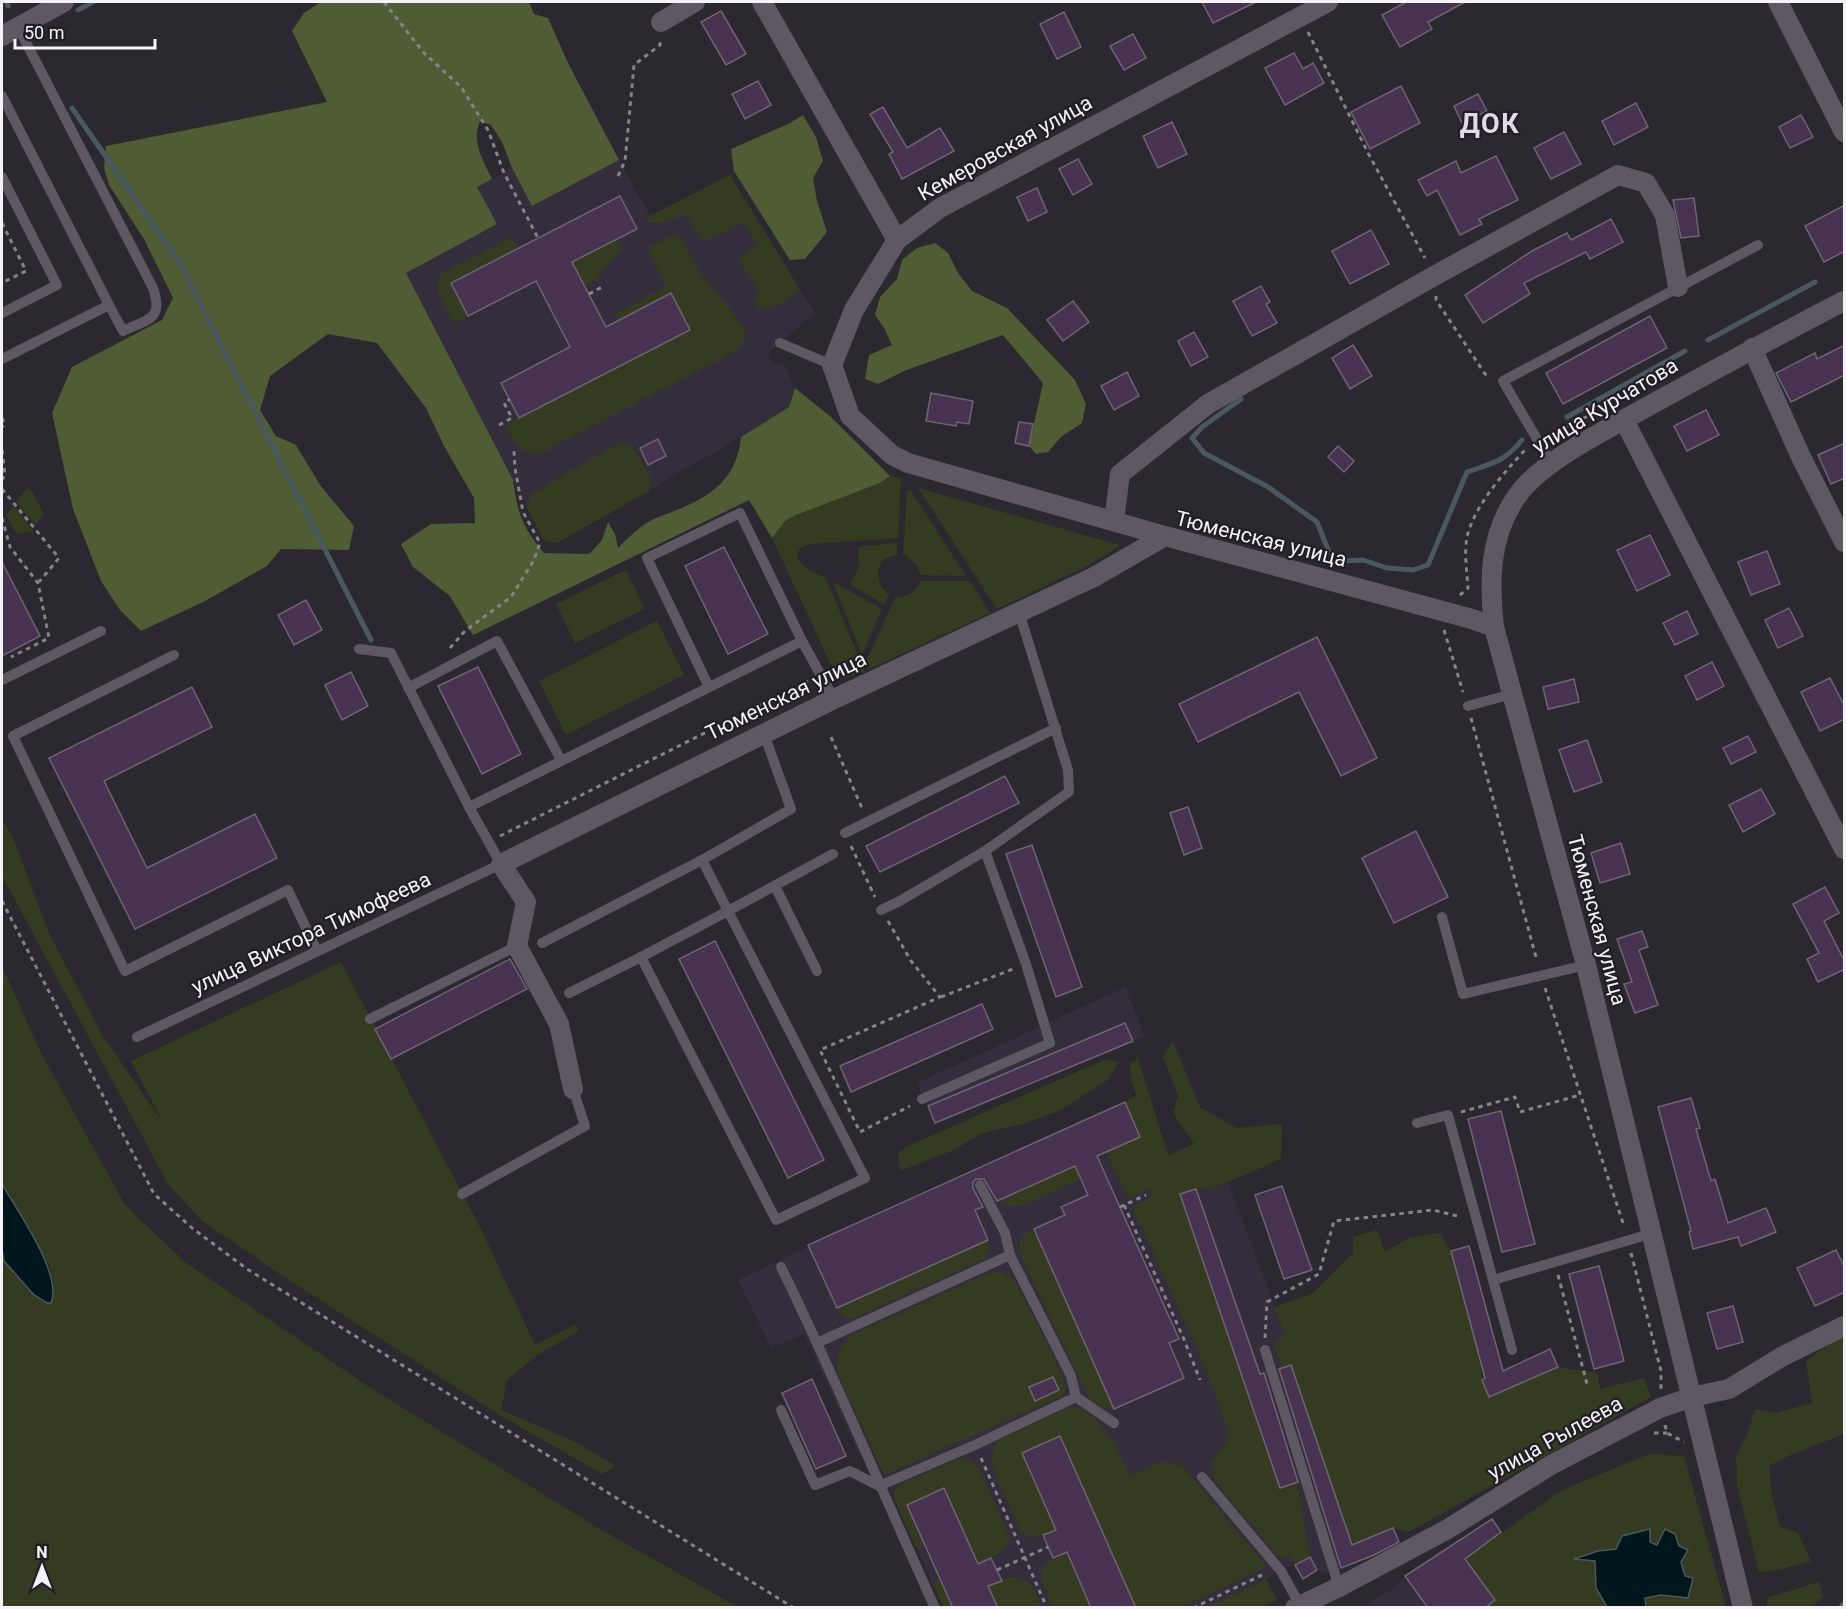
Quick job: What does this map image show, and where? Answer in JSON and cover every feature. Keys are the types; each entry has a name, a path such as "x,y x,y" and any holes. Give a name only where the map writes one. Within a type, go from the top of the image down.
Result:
{"street":[{"path":"10,31 64,2"},
{"path":"661,22 695,2"},
{"path":"762,2 897,240"},
{"name":"Кемеровская улица","path":"832,365 854,310 897,240 939,207 1328,2"},
{"path":"1778,2 1845,132"},
{"path":"1114,521 1120,474 1208,404 1434,276 1618,176 1646,183 1665,215 1678,287"},
{"name":"улица Курчатова","path":"1494,627 1491,592 1492,556 1502,524 1517,495 1551,463 1752,348 1845,301"},
{"path":"1752,348 1801,457 1845,542"},
{"path":"832,365 850,416 892,455 908,463 1165,536"},
{"path":"1624,420 1845,849"},
{"name":"Тюменская улица","path":"501,864 834,699 1094,577 1165,536 1494,627 1586,965 1743,1608"},
{"path":"501,864 526,902 517,946 559,1024 573,1089"},
{"name":"улица Рылеева","path":"1297,1606 1330,1594 1446,1530 1551,1465 1660,1408 1692,1397 1729,1389 1784,1356 1845,1326"}],"lane":[{"path":"2,96 123,331 153,317 157,308 153,288 10,31"},
{"path":"2,177 57,285 2,313"},
{"path":"1551,463 1503,381 1758,245"},
{"path":"2,359 109,305"},
{"path":"780,343 832,365"},
{"path":"710,687 647,558 740,513 802,641 834,699"},
{"path":"881,910 985,851 1069,792 1068,770 1019,612"},
{"path":"2,680 101,631"},
{"path":"408,688 497,641 561,760"},
{"path":"469,807 802,641"},
{"path":"359,649 391,653 469,807 501,864"},
{"path":"174,656 13,736 125,970 288,890 317,951"},
{"path":"1468,706 1512,694"},
{"path":"845,833 1056,728"},
{"path":"542,943 702,860 791,809 764,734"},
{"path":"922,1099 1050,1043 1026,964 985,851"},
{"path":"568,993 641,957 833,854"},
{"path":"641,957 776,1220 865,1178 702,860"},
{"name":"улица Виктора Тимофеева","path":"137,1037 501,864"},
{"path":"775,886 817,971"},
{"path":"1442,917 1463,994 1586,965"},
{"path":"370,1019 517,946"},
{"path":"462,1194 585,1126 573,1089"},
{"path":"1417,1123 1448,1115 1512,1350"},
{"path":"980,1185 1005,1233 1010,1256 1071,1376 1076,1397 1114,1424"},
{"path":"1493,1280 1650,1234"},
{"path":"817,1343 1010,1256"},
{"path":"781,1267 935,1608"},
{"path":"1265,1350 1330,1594"},
{"path":"879,1486 975,1445 1076,1397"},
{"path":"781,1410 815,1485 850,1471 879,1486"},
{"path":"1202,1477 1277,1567 1297,1606"}],"path":[{"path":"384,2 424,53 461,87 489,130 504,173 538,238"},
{"path":"1300,16 1368,153 1434,276 1437,300 1485,374 1503,381"},
{"path":"618,176 625,161 634,65 645,57"},
{"path":"2,223 26,271 2,283"},
{"path":"589,294 602,287"},
{"path":"500,425 512,418 504,403 510,399"},
{"path":"2,418 5,425 2,427"},
{"path":"2,450 5,475 2,480"},
{"path":"447,652 465,631 511,597 534,560 540,543 523,512 514,451"},
{"path":"2,489 59,558 39,583"},
{"path":"2,518 10,547 39,583 49,638 11,657"},
{"path":"1442,612 1444,631 1468,706 1541,976 1628,1240 1661,1371 1660,1408 1667,1433 1685,1443"},
{"path":"831,737 863,808 845,833 881,910 911,961 940,997"},
{"path":"2,901 148,1184 161,1201 192,1228 247,1269 794,1608"},
{"path":"922,1099 860,1132 820,1050 940,997 1026,964"},
{"path":"1448,1115 1515,1097 1520,1112 1581,1095"},
{"path":"1120,1207 1146,1195"},
{"path":"1125,1205 1200,1380"},
{"path":"1265,1350 1267,1302 1319,1274 1334,1221 1433,1210 1477,1222"},
{"path":"1554,1262 1587,1384"},
{"path":"975,1445 1047,1608"},
{"path":"997,1570 1048,1547"},
{"path":"1193,1608 1277,1567"}],"shaded area":[{"path":"619,160 650,216 730,175 815,313 770,352 769,357 774,366 782,362 795,388 789,407 557,543 544,540 405,273 496,224 477,187 512,168 532,205"},
{"path":"1125,987 1145,1036 935,1123 917,1083"},
{"path":"1136,1097 1280,1488 1180,1194 1196,1189 1214,1188 1228,1181 1285,1334 1291,1365 1353,1545 1393,1528 1400,1545 1322,1574 1309,1556 1266,1579 1277,1600 1262,1607 943,1607 872,1450 860,1456 804,1334 771,1348 738,1280 984,1164"},
{"path":"1492,1519 1501,1532 1465,1559 1495,1600 1485,1607 1360,1608 1395,1588 1405,1576"}],"green space":[{"path":"321,2 529,2 534,14 548,18 569,65 619,160 532,206 512,168 502,142 491,125 480,121 477,144 492,179 477,187 497,224 406,273 513,480 519,511 525,527 544,553 589,554 602,540 608,522 615,534 618,548 650,521 686,506 709,493 719,485 734,465 741,437 789,407 795,388 831,417 890,476 880,483 796,515 785,521 772,538 749,500 473,635 450,596 413,567 401,544 431,524 475,523 474,498 444,446 426,408 377,343 328,334 270,376 260,410 276,436 296,445 320,485 354,526 349,550 281,549 267,566 203,602 141,631 120,610 101,581 73,509 52,413 72,367 162,320 173,298 144,239 109,185 104,168 106,146 327,102 292,31 304,13"},
{"path":"803,115 816,137 823,161 813,178 817,201 827,232 805,259 790,260 734,171 731,149"},
{"path":"730,175 800,290 768,308 757,307 756,298 760,293 738,259 758,245 743,223 703,242 685,214 669,221 649,223 646,218"},
{"path":"678,233 699,270 744,327 746,334 743,343 736,351 541,453 528,452 523,449 505,425 690,330 671,294 619,321 615,314 666,287 647,248"},
{"path":"511,237 518,248 451,283 468,316 457,322 452,320 438,292 438,280 441,274"},
{"path":"618,238 623,247 596,280 585,286 572,262"},
{"path":"935,243 948,253 958,273 972,291 1007,308 1075,380 1086,404 1082,423 1061,437 1048,452 1036,454 1029,446 1043,383 1003,335 904,371 878,384 865,379 869,355 892,345 875,315 880,297 897,279 902,260 917,248"},
{"path":"619,443 632,445 651,478 649,491 557,543 544,540 527,508 531,494"},
{"path":"890,476 901,478 898,538 809,544 797,554 802,564 826,578 865,672 838,680 772,538 785,521 796,515 880,483"},
{"path":"29,486 44,514 35,525 16,502"},
{"path":"918,488 1120,545 1089,565 997,609"},
{"path":"907,491 911,491 966,576 920,575 914,562 903,554"},
{"path":"13,506 34,531 16,534 6,515"},
{"path":"897,543 897,555 887,558 878,571 879,582 889,594 884,605 850,584 859,567 858,547"},
{"path":"626,570 645,609 575,643 556,604"},
{"path":"921,581 970,581 990,613 869,669 866,662 895,598 911,593"},
{"path":"833,582 882,609 862,655"},
{"path":"657,621 684,675 566,735 539,681"},
{"path":"2,819 13,838 49,933 102,1035 164,1124 131,1061 341,962 482,1231 535,1345 575,1325 579,1331 539,1354 507,1380 501,1410 574,1441 616,1466 602,1474 501,1416 281,1275 201,1220 168,1184 2,876"},
{"path":"2,966 41,1053 125,1205 185,1262 369,1387 600,1529 738,1607 2,1607 2,1250 4,1261 34,1295 54,1285 50,1267 2,1184"},
{"path":"1173,1041 1200,1107 1236,1128 1282,1124 1281,1159 1214,1188 1196,1189 1180,1195 1204,1266 1221,1261 1226,1274 1209,1280 1280,1488 1297,1483 1310,1556 1294,1564 1289,1556 1282,1560 1215,1482 1211,1464 1226,1442 1229,1433 1206,1369 1132,1207 1152,1197 1148,1189 1128,1198 1106,1152 1140,1137 1125,1102 1136,1096 1130,1064 1138,1058 1168,1155 1194,1144 1173,1113 1178,1096 1163,1057"},
{"path":"1106,1059 1118,1062 1109,1079 1061,1110 1023,1124 982,1133 954,1150 900,1171 898,1153 910,1145"},
{"path":"1075,1166 1081,1179 1023,1205 1011,1206 1000,1199"},
{"path":"1034,1229 1114,1409 1102,1408 1090,1400 1021,1256 1020,1240"},
{"path":"1377,1230 1385,1252 1408,1238 1440,1233 1451,1251 1479,1357 1482,1380 1489,1397 1558,1367 1598,1373 1600,1389 1644,1378 1651,1397 1409,1532 1393,1528 1352,1545 1291,1365 1282,1367 1273,1345 1285,1334 1274,1307 1312,1294 1353,1253 1353,1237"},
{"path":"988,1240 989,1251 984,1259 854,1318 843,1318 837,1308"},
{"path":"991,1272 1003,1272 1014,1280 1064,1378 1066,1389 1060,1397 884,1475 837,1372 839,1351 852,1335"},
{"path":"1844,1333 1844,1434 1769,1466 1772,1497 1780,1526 1798,1533 1811,1561 1782,1569 1759,1572 1737,1486 1736,1457 1748,1432 1755,1409 1775,1413 1812,1403 1806,1361"},
{"path":"1081,1408 1106,1431 1130,1476 1160,1462 1182,1465 1267,1567 1182,1607 1136,1607 1060,1436 1022,1453 1056,1530 1037,1538 1021,1533 991,1463 994,1446 1000,1439 1065,1409"},
{"path":"1649,1454 1684,1456 1726,1607 1646,1607 1645,1598 1661,1595 1688,1598 1692,1578 1685,1576 1675,1534 1665,1529 1657,1545 1650,1542 1650,1530 1616,1549 1598,1551 1576,1558 1595,1561 1596,1588 1607,1607 1485,1607 1495,1600 1465,1559 1562,1490"},
{"path":"966,1458 980,1469 1010,1538 1005,1548 978,1564 944,1488 907,1505 925,1545 919,1548 915,1545 895,1501 895,1490 899,1485 955,1460"},
{"path":"1067,1552 1091,1607 1053,1607 1044,1588 1041,1574 1043,1569 1047,1563"},
{"path":"1010,1577 1028,1583 1034,1590 1041,1607 998,1607 988,1586"},
{"path":"940,1579 953,1607 943,1607 934,1586 935,1581"},
{"path":"1266,1579 1277,1600 1262,1607 1207,1607"},
{"path":"1819,1582 1823,1597 1812,1607 1767,1607 1767,1598"}],"water":[{"path":"2,1184 45,1260 51,1276 53,1291 51,1303 34,1295 4,1261"},
{"path":"1650,1529 1650,1542 1657,1545 1665,1529 1675,1534 1679,1546 1688,1550 1681,1562 1685,1576 1693,1578 1688,1598 1661,1595 1645,1598 1646,1607 1607,1607 1596,1588 1595,1561 1574,1559 1598,1551 1616,1549 1622,1536"}],"building":[{"path":"1202,2 1256,2 1213,23"},
{"path":"1406,2 1465,2 1428,22 1432,29 1400,47 1382,15"},
{"path":"721,11 746,54 726,65 701,22"},
{"path":"1064,12 1081,47 1057,59 1040,24"},
{"path":"1133,34 1146,58 1124,70 1110,46"},
{"path":"1294,53 1303,69 1313,63 1324,83 1285,105 1265,68"},
{"path":"758,81 771,105 745,119 732,94"},
{"path":"1401,86 1420,123 1370,149 1351,112"},
{"path":"1478,94 1487,111 1462,123 1454,106"},
{"path":"1636,103 1648,127 1614,145 1602,121"},
{"path":"883,107 907,148 940,128 954,151 902,179 889,154 893,152 870,114"},
{"path":"1801,115 1813,137 1790,148 1779,127"},
{"path":"1172,122 1187,154 1158,168 1143,136"},
{"path":"1564,132 1581,164 1551,179 1534,148"},
{"path":"1496,156 1518,200 1479,219 1482,224 1460,235 1437,190 1427,196 1418,180 1456,161 1461,173"},
{"path":"1078,159 1092,184 1073,195 1059,169"},
{"path":"1037,188 1047,212 1028,221 1017,197"},
{"path":"620,196 637,229 572,262 606,327 671,293 690,330 519,418 501,383 570,347 536,281 468,316 451,283"},
{"path":"1694,198 1699,236 1681,238 1673,200"},
{"path":"1845,205 1845,251 1824,262 1805,226"},
{"path":"1611,219 1623,242 1590,259 1586,252 1524,283 1530,294 1483,323 1465,295 1532,251 1567,233 1571,240"},
{"path":"1371,230 1389,264 1350,284 1332,251"},
{"path":"1261,286 1270,302 1266,304 1277,323 1252,336 1233,301"},
{"path":"1073,301 1089,322 1063,341 1047,320"},
{"path":"1650,316 1667,348 1563,404 1546,373"},
{"path":"1194,332 1208,357 1191,366 1178,341"},
{"path":"1353,345 1372,376 1350,389 1332,358"},
{"path":"1845,345 1845,375 1791,402 1776,373 1815,353 1817,359"},
{"path":"1127,372 1139,396 1114,410 1101,386"},
{"path":"931,393 973,401 969,424 957,422 956,426 926,421"},
{"path":"1706,410 1719,435 1687,451 1674,426"},
{"path":"1019,422 1033,424 1029,446 1015,443"},
{"path":"658,439 666,456 648,465 640,448"},
{"path":"1845,443 1845,478 1831,484 1818,455"},
{"path":"1338,446 1354,461 1344,472 1328,457"},
{"path":"1650,535 1670,575 1637,591 1617,550"},
{"path":"724,547 768,634 728,654 685,566"},
{"path":"1767,551 1780,584 1751,595 1738,562"},
{"path":"2,562 40,636 2,656"},
{"path":"306,600 322,630 294,645 278,615"},
{"path":"1789,608 1803,636 1778,648 1765,620"},
{"path":"1687,611 1698,634 1675,645 1663,623"},
{"path":"1317,637 1377,758 1341,776 1299,692 1198,742 1179,704"},
{"path":"1712,662 1724,686 1697,700 1685,676"},
{"path":"478,667 521,754 482,774 438,686"},
{"path":"351,672 368,706 342,720 325,685"},
{"path":"1830,678 1845,707 1845,719 1820,731 1801,692"},
{"path":"1574,679 1579,702 1548,709 1543,687"},
{"path":"192,687 212,727 104,781 147,868 255,814 277,858 135,929 49,758"},
{"path":"1748,736 1756,752 1731,764 1723,748"},
{"path":"1587,740 1602,782 1574,792 1559,750"},
{"path":"1005,776 1019,803 880,872 866,846"},
{"path":"1761,789 1775,814 1743,832 1729,805"},
{"path":"1188,807 1202,848 1184,855 1170,813"},
{"path":"1416,831 1448,897 1394,923 1362,858"},
{"path":"1621,843 1630,874 1600,883 1591,853"},
{"path":"1032,845 1082,987 1056,997 1006,854"},
{"path":"1825,887 1839,913 1824,921 1845,962 1845,969 1818,982 1807,959 1819,953 1793,904"},
{"path":"1642,931 1648,947 1639,950 1658,1005 1635,1013 1624,984 1632,982 1617,939"},
{"path":"715,941 824,1160 788,1178 679,959"},
{"path":"510,959 527,989 391,1059 375,1029"},
{"path":"982,1004 993,1029 851,1092 840,1066"},
{"path":"1125,1023 1133,1041 935,1123 928,1106"},
{"path":"1691,1098 1700,1128 1696,1129 1711,1181 1715,1179 1728,1223 1766,1208 1776,1232 1741,1246 1738,1237 1693,1249 1689,1232 1691,1231 1658,1107"},
{"path":"1125,1102 1140,1137 1097,1156 1179,1339 1169,1343 1184,1378 1114,1409 1034,1229 1065,1215 1061,1207 1088,1195 1075,1166 997,1201 984,1179 976,1179 973,1182 973,1188 983,1207 975,1210 988,1240 837,1308 808,1245"},
{"path":"1501,1111 1535,1244 1502,1252 1468,1119"},
{"path":"1282,1186 1312,1270 1284,1279 1255,1195"},
{"path":"1196,1189 1260,1374 1264,1373 1298,1482 1280,1488 1180,1194"},
{"path":"1469,1246 1503,1371 1550,1349 1558,1367 1489,1397 1482,1380 1485,1378 1451,1251"},
{"path":"1836,1250 1845,1268 1845,1292 1815,1306 1797,1268"},
{"path":"1599,1266 1624,1361 1594,1369 1569,1274"},
{"path":"1733,1306 1743,1342 1717,1349 1707,1313"},
{"path":"1291,1365 1352,1545 1393,1528 1399,1542 1341,1568 1279,1369"},
{"path":"1053,1377 1059,1390 1035,1401 1029,1387"},
{"path":"812,1379 846,1456 816,1469 782,1393"},
{"path":"1060,1436 1136,1608 1091,1608 1067,1552 1053,1558 1043,1535 1056,1530 1022,1453"},
{"path":"944,1488 978,1564 991,1558 1002,1581 988,1586 998,1608 953,1608 907,1505"},
{"path":"1492,1519 1501,1532 1465,1559 1495,1600 1485,1608 1428,1608 1405,1576"},
{"path":"1310,1557 1317,1570 1303,1579 1295,1565"}],"waterway":[{"path":"7,2 8,6"},
{"path":"78,10 93,2"},
{"path":"72,108 179,262 371,640"},
{"path":"1708,340 1815,282"},
{"path":"1567,417 1685,351"},
{"path":"1241,399 1202,427 1192,438 1204,453 1268,487 1317,522 1331,557 1341,561 1363,560 1387,568 1413,570 1428,565 1467,472 1504,457 1522,440"}],"district":[{"name":"ДОК","path":"1490,124"}]}
